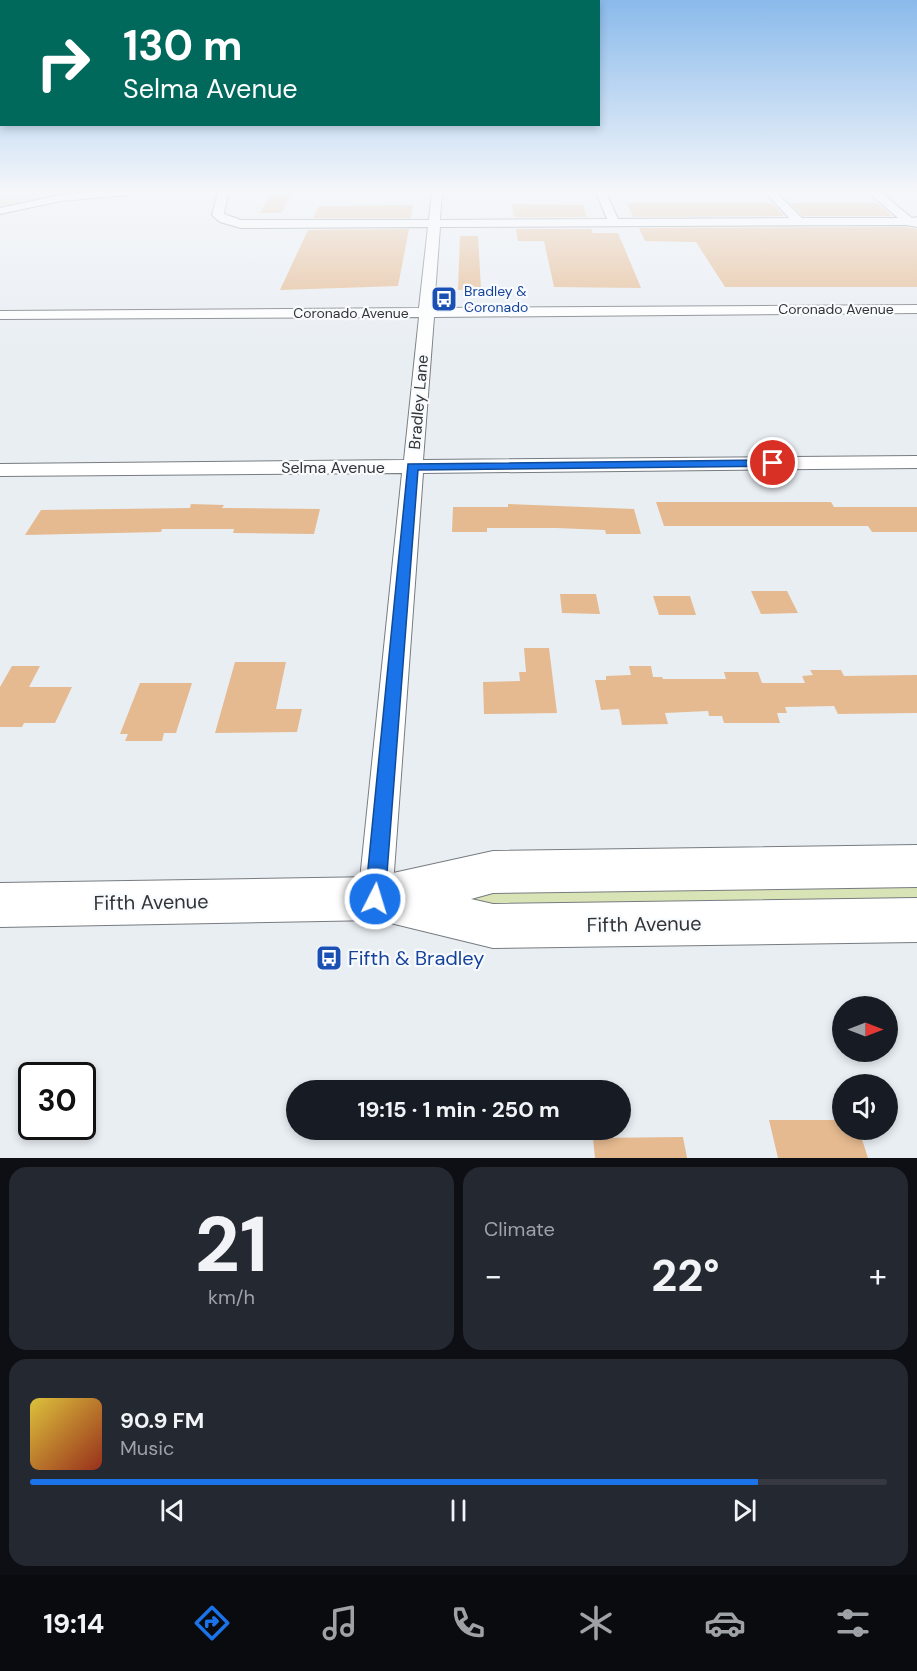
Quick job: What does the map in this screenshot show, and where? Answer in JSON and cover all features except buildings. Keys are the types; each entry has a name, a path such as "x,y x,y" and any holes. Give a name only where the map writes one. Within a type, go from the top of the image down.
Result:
{"street":[{"name":"Bradley Lane","path":"375,899 432,246"},
{"name":"Coronado Avenue","path":"0,315 917,309"},
{"name":"Selma Avenue","path":"0,470 917,462"},
{"name":"Fifth Avenue","path":"0,905 375,899 493,872 917,866"},
{"name":"Fifth Avenue","path":"375,899 493,926 917,920"}],"green space":[{"path":"917,866 917,920 493,926 375,899"}],"place":[{"name":"Bradley & Coronado","path":"444,299"},
{"name":"Fifth & Bradley","path":"329,958"}],"route":[{"path":"375,899 412,466 773,463"}]}
